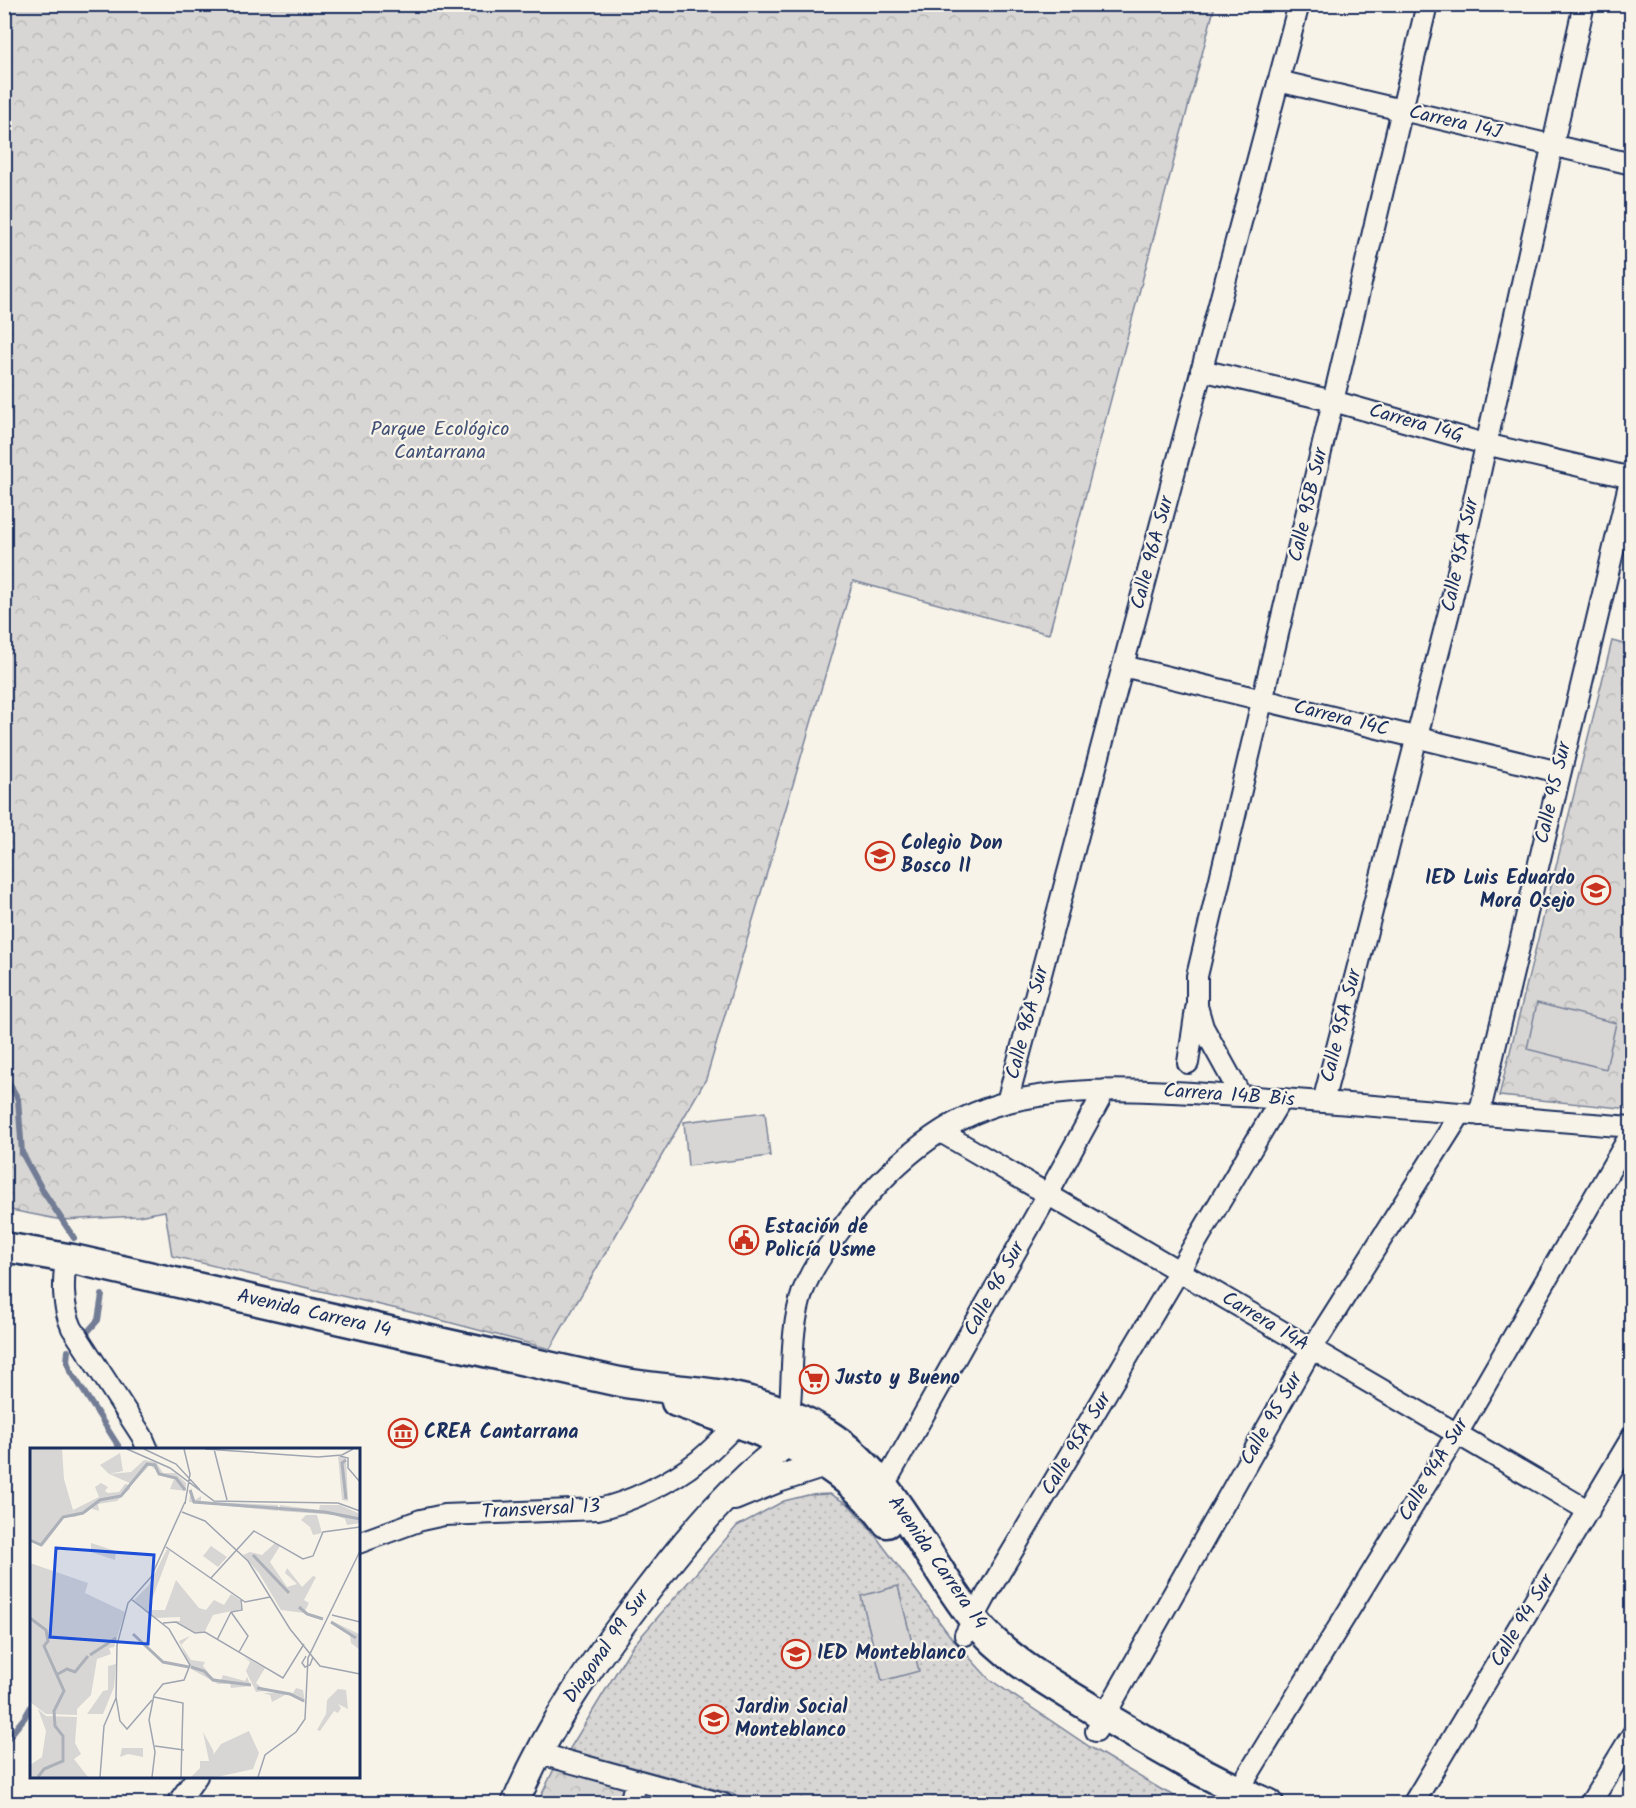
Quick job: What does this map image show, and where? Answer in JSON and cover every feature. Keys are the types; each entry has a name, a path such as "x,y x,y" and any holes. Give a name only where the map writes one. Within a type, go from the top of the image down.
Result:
{"main road":[{"name":"Avenida Carrera 14","path":"4,1247 66,1258 624,1383 721,1395 766,1406 801,1420 835,1455 883,1487 995,1665 1017,1683 1100,1723 1200,1790 1232,1799 1269,1803"},
{"name":"Avenida Carrera 14","path":"624,1383 788,1443 835,1455"},
{"name":"Avenida Carrera 14","path":"835,1455 840,1474 872,1503 970,1628"}],"street":[{"name":"Calle 96A Sur","path":"1007,1102 1299,4"},
{"name":"Calle 95B Sur","path":"1188,1063 1197,1006 1197,976 1426,4"},
{"name":"Calle 95A Sur","path":"1323,1102 1449,612 1584,4"},
{"name":"Carrera 14J","path":"1278,81 1632,164"},
{"name":"Carrera 14G","path":"1202,370 1333,401 1485,444 1631,476"},
{"name":"Calle 95 Sur","path":"1100,1723 1311,1350 1470,1114 1559,772 1631,476"},
{"name":"Carrera 14C","path":"1123,666 1559,772"},
{"name":"Calle 95B Sur","path":"1197,1006 1203,1027 1241,1096"},
{"name":"Carrera 14B Bis","path":"801,1420 795,1318 804,1288 822,1254 852,1213 882,1178 908,1154 941,1132 976,1113 1007,1102 1058,1093 1105,1090 1174,1092 1632,1127"},
{"name":"Calle 96 Sur","path":"883,1487 1105,1090"},
{"name":"Calle 95A Sur","path":"970,1628 993,1584 1281,1099"},
{"name":"Carrera 14A","path":"941,1132 1589,1511"},
{"name":"Calle 94A Sur","path":"1232,1799 1457,1434 1632,1132"},
{"path":"66,1258 64,1300 66,1315 147,1448"},
{"name":"Diagonal 99 Sur","path":"514,1803 556,1719 607,1643 670,1560 720,1503 755,1468 788,1443 801,1420"},
{"name":"Transversal 13","path":"360,1542 421,1520 444,1515 598,1509 611,1506 648,1491 696,1462 738,1423"},
{"name":"Calle 94 Sur","path":"1413,1803 1629,1448"},
{"name":"Diagonal 99 Sur","path":"720,1503 835,1455"},
{"path":"1590,1803 1632,1735"},
{"path":"537,1754 723,1803"},
{"path":"177,1803 196,1778"},
{"path":"630,1803 636,1780"}],"green space":[{"name":"Parque Ecológico Cantarrana","path":"4,5 1215,5 1049,634 853,581 706,1079 550,1349 410,1312 172,1256 165,1211 138,1216 62,1220 5,1209"},
{"path":"1612,641 1632,646 1631,1109 1499,1096"},
{"path":"1537,1003 1616,1023 1606,1069 1527,1049"},
{"path":"765,1112 770,1156 688,1166 684,1122"},
{"path":"830,1494 848,1504 869,1527 950,1636 989,1679 1090,1747 1162,1790 1189,1803 766,1803 569,1750 631,1648 737,1526 784,1501 808,1495"},
{"path":"898,1586 919,1671 882,1681 861,1596"},
{"path":"556,1765 627,1789 624,1803 537,1804"}],"waterway":[{"path":"4,1074 18,1099 22,1153 43,1191 74,1238"},
{"path":"84,1336 98,1320 102,1295"},
{"path":"68,1351 67,1361 70,1370 120,1448"},
{"path":"4,1743 30,1708"}],"place":[{"name":"Colegio Don Bosco II","path":"880,856"},
{"name":"IED Luis Eduardo Mora Osejo","path":"1596,890"},
{"name":"Estación de Policía Usme","path":"744,1240"},
{"name":"Justo y Bueno","path":"814,1379"},
{"name":"CREA Cantarrana","path":"403,1433"},
{"name":"IED Monteblanco","path":"796,1654"},
{"name":"Jardin Social Monteblanco","path":"714,1719"}]}
